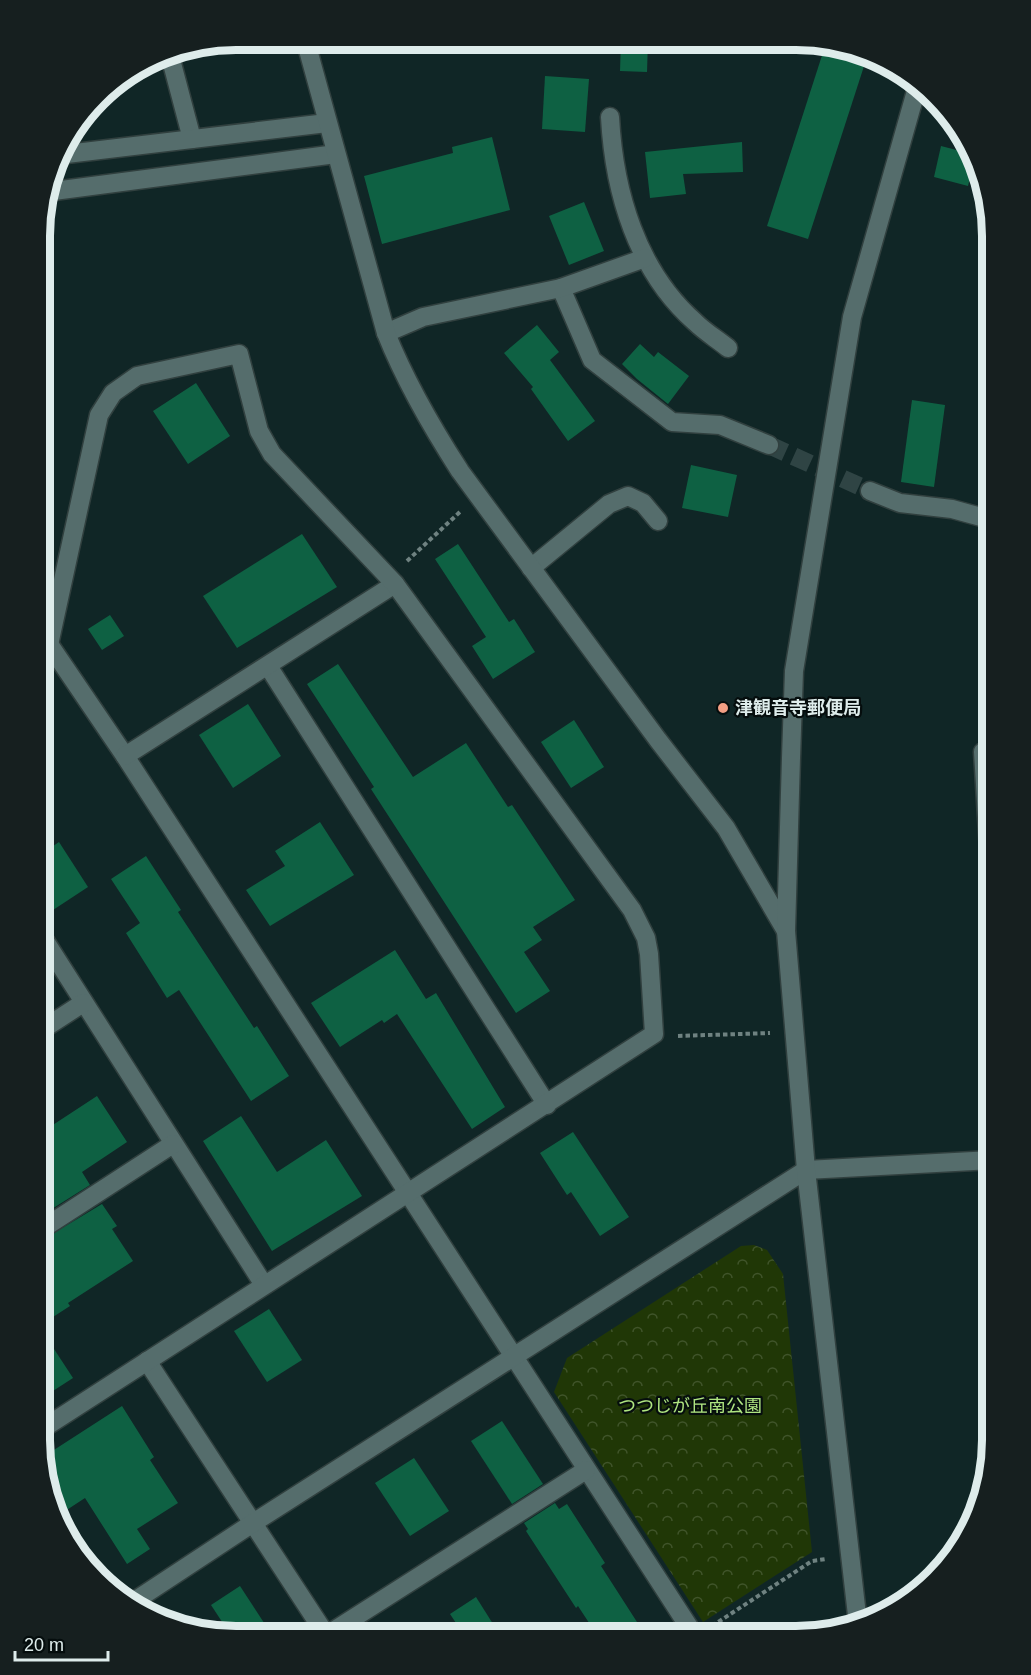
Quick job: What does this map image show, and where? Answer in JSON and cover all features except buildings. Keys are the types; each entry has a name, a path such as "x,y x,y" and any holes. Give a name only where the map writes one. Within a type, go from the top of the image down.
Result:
{"street":[{"path":"308,50 386,333 403,377 431,427 478,495 726,828 786,932"},
{"path":"171,61 192,139"},
{"path":"857,1614 806,1170 786,932 794,671 852,317 918,96"},
{"path":"610,117 612,157 624,209 645,258 674,300 694,322 728,348"},
{"path":"69,154 327,123"},
{"path":"55,191 336,154"},
{"path":"386,333 423,317 561,288 645,258"},
{"path":"561,288 592,360 672,422 720,425 769,445"},
{"path":"50,639 99,415 113,393 137,376 239,354 259,431 272,454 391,581 633,910 646,938 649,954 654,1034 50,1424"},
{"path":"870,491 900,503 952,509 982,517"},
{"path":"531,568 609,504 627,496 643,503 658,521"},
{"path":"125,756 268,666 391,581"},
{"path":"50,645 125,756 586,1470 679,1626"},
{"path":"268,666 547,1104"},
{"path":"50,950 264,1285"},
{"path":"50,1025 83,1004"},
{"path":"50,1224 173,1144"},
{"path":"139,1598 253,1522 514,1358 806,1170 981,1161"},
{"path":"147,1361 321,1626"},
{"path":"341,1626 586,1470"}],"path":[{"path":"391,581 478,495"},
{"path":"654,1034 674,1036 795,1032"},
{"path":"712,1626 812,1561 849,1555"}],"green space":[{"name":"つつじが丘南公園","path":"754,1245 767,1250 783,1274 812,1552 703,1622 554,1392 567,1358 741,1246"}],"tunnel":[{"path":"769,445 870,491"}],"place":[{"name":"津観音寺郵便局","path":"723,708"}]}
